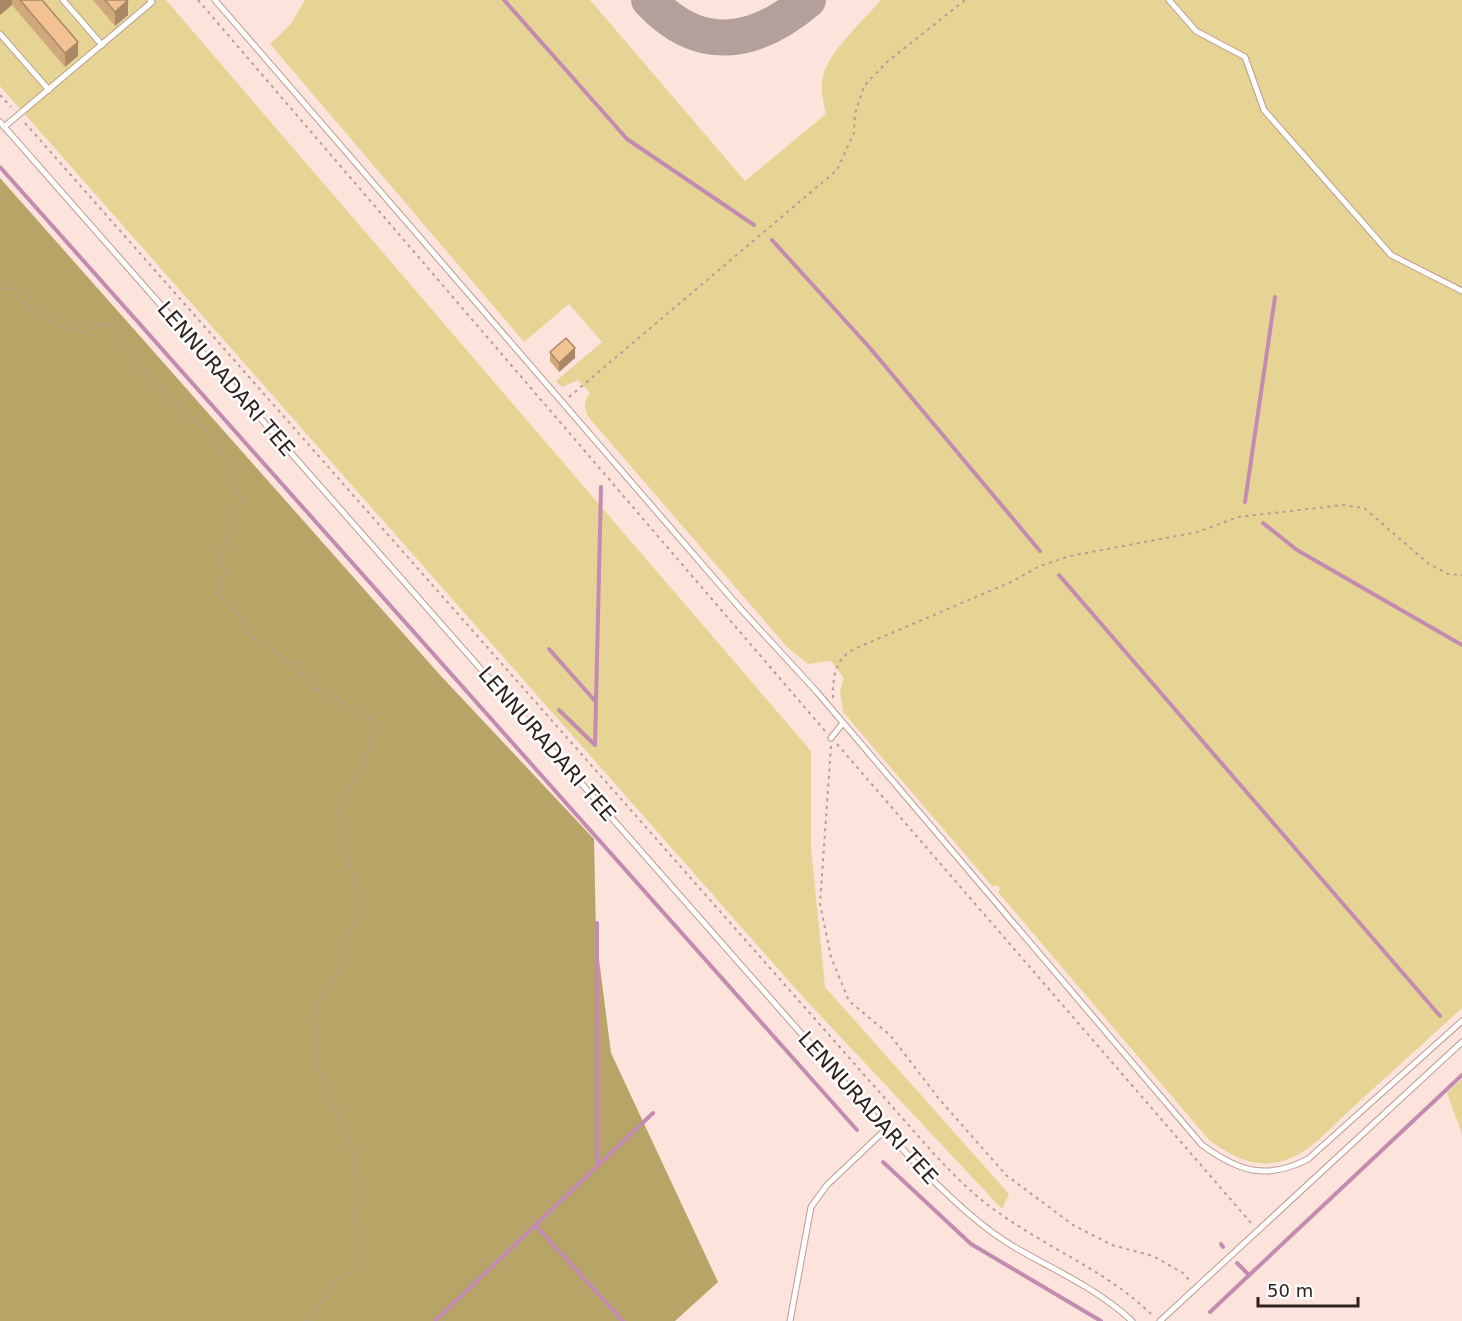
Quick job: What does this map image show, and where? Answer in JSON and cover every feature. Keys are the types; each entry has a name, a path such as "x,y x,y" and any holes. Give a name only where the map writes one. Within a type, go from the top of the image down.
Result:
{"lane":[{"path":"63,0 102,45"},
{"path":"2,125 19,116 152,2 150,0"},
{"path":"215,0 739,608 843,723 1202,1145 1231,1165 1246,1170 1290,1169 1308,1159 1462,1021"},
{"path":"1169,0 1196,31 1245,57 1264,110 1391,255 1462,291"},
{"path":"0,34 49,90"},
{"name":"LENNURADARI TEE","path":"2,125 915,1163 964,1210 1015,1247 1100,1295 1132,1321"},
{"path":"831,738 843,723"},
{"path":"1159,1321 1462,1042"},
{"path":"790,1321 811,1207 827,1185 885,1130"}],"path":[{"path":"198,0 831,738 1257,1230"},
{"path":"563,403 837,170 854,134 855,114 864,86 887,62 965,0"},
{"path":"0,95 968,1190 999,1213 1077,1258 1134,1297 1159,1321"},
{"path":"0,288 15,289 19,300 54,323 81,333 94,325 111,325 136,364 191,420 211,432 241,499 219,559 225,570 218,595 238,615 246,634 295,665 313,687 358,709 373,723 369,749 359,773 347,788 338,813 360,908 345,939 347,950 317,1007 316,1059 316,1069 351,1143 358,1188 354,1218 360,1235 363,1267 341,1277 307,1321"},
{"path":"833,701 833,679 837,664 854,649 1002,586 1040,566 1070,556 1198,532 1238,517 1343,505 1364,508 1429,564 1448,574 1462,575"},
{"path":"831,738 820,904 831,957 849,1001 890,1035 939,1100 1006,1175 1073,1225 1112,1245 1153,1256 1183,1273 1197,1288"}],"shaded area":[{"path":"0,0 166,0 811,751 811,848 825,987 1009,1194 1002,1209 803,997 0,86"},
{"path":"305,0 590,0 745,181 826,114 822,85 827,66 848,36 881,0 1462,0 1462,1008 1320,1138 1295,1156 1275,1163 1255,1163 1227,1152 1209,1140 998,892 1000,889 997,885 993,887 843,712 840,691 844,678 831,661 808,664 788,648 590,419 585,406 590,393 578,380 562,387 556,381 602,342 569,304 524,342 270,44 290,25"},
{"path":"0,178 440,675 594,839 596,936 611,1053 718,1282 675,1321 0,1321"},
{"path":"1462,1079 1462,1134 1447,1093"}],"building":[{"path":"20,0 42,0 78,42 65,53"},
{"path":"105,0 128,0 115,12"},
{"path":"566,338 575,348 559,363 550,352"}],"waterway":[{"path":"504,0 627,139 754,225"},
{"path":"0,167 857,1130"},
{"path":"772,240 870,348 1040,551"},
{"path":"1245,502 1275,297"},
{"path":"559,710 595,745 601,487"},
{"path":"1263,523 1297,550 1462,645"},
{"path":"1059,575 1440,1016"},
{"path":"549,649 596,702"},
{"path":"597,923 597,1165"},
{"path":"1210,1312 1462,1075"},
{"path":"435,1321 653,1113"},
{"path":"883,1162 971,1244 1101,1321"},
{"path":"535,1225 623,1321"},
{"path":"1237,1263 1249,1275"}],"taxiway":[{"path":"649,0 668,18 688,30 708,36 728,38 768,27 808,0"}]}
